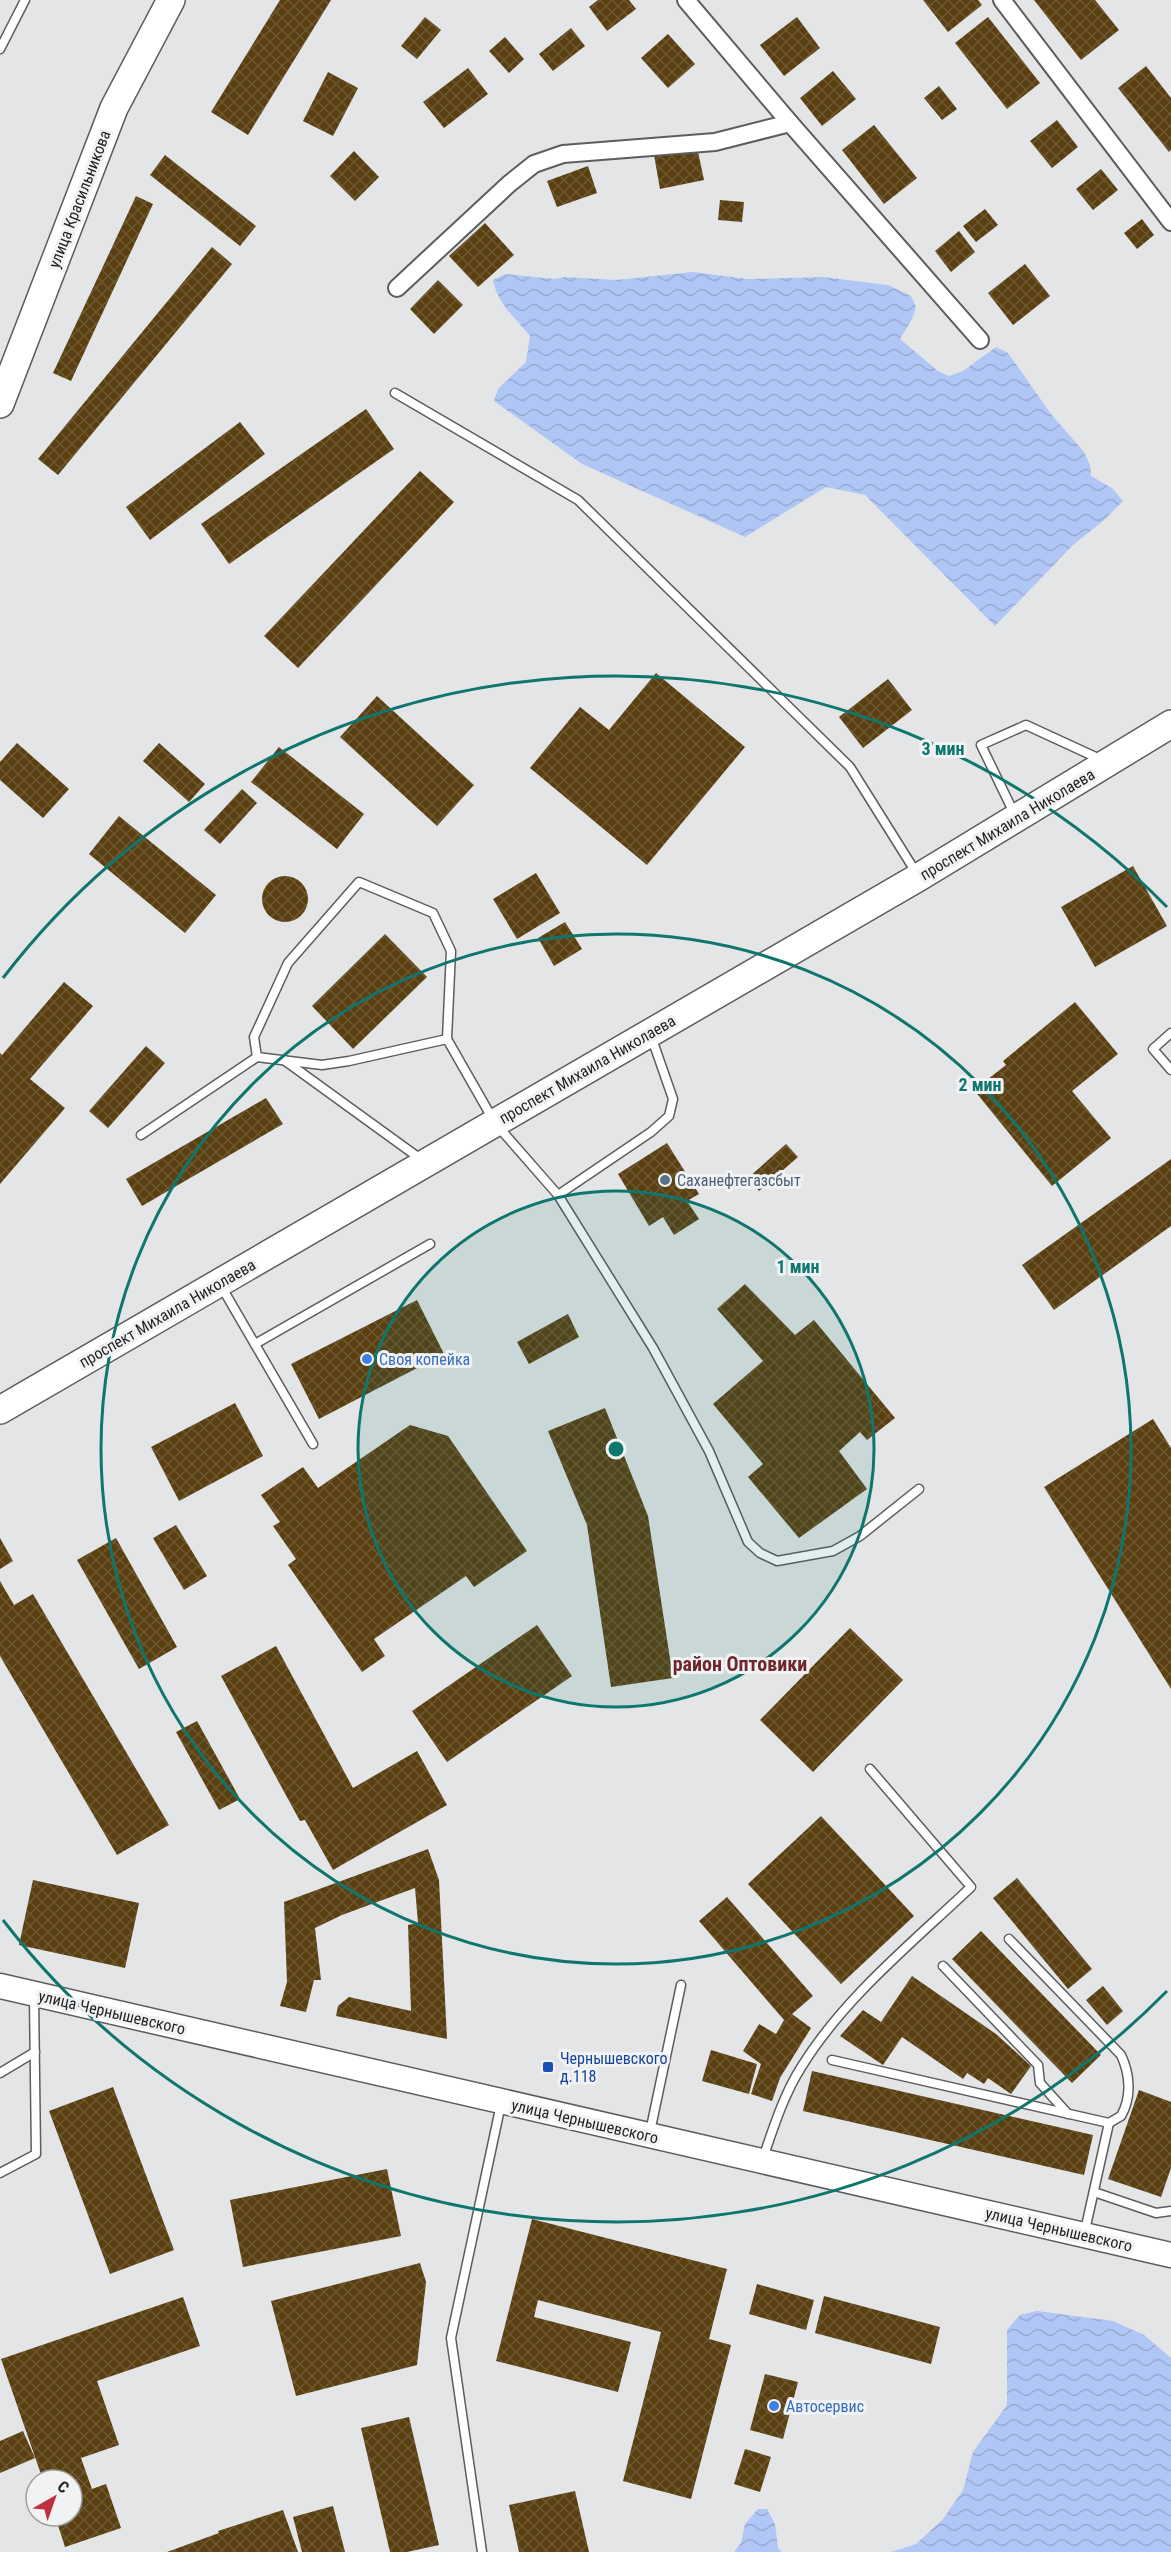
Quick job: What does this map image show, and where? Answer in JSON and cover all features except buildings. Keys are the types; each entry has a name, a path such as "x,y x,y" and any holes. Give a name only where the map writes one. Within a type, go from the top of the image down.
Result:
{"main road":[{"name":"улица Красильникова","path":"0,404 114,108 171,0"},
{"name":"проспект Михаила Николаева","path":"0,1410 919,877 1171,724"},
{"name":"улица Чернышевского","path":"0,1986 1171,2255"}],"street":[{"path":"686,0 980,340"},
{"path":"1002,0 1171,222"},
{"path":"397,288 509,184 534,164 563,154 716,142 790,123"}],"lane":[{"path":"0,49 25,0"},
{"path":"395,393 578,500 850,767 919,877"},
{"path":"1017,819 981,745 1026,725 1108,762"},
{"path":"257,1058 254,1037 288,963 359,882 433,913 451,951 447,1039 495,1123 558,1195 653,1348 709,1451 748,1542 760,1553 777,1561 833,1551 860,1536 919,1489"},
{"path":"558,1195 651,1132 669,1116 673,1099 650,1033"},
{"path":"1171,1033 1153,1049 1171,1070"},
{"path":"141,1135 257,1058 322,1065 447,1039"},
{"path":"284,1060 425,1163"},
{"path":"255,1344 430,1244"},
{"path":"219,1283 313,1444"},
{"path":"762,2161 783,2101 815,2045 851,2002 971,1887 870,1769"},
{"path":"1009,1939 1121,2055 1128,2073 1128,2093 1121,2116 1110,2123 1084,2235"},
{"path":"943,1966 1038,2065 1040,2083 1068,2114"},
{"path":"649,2135 681,1985"},
{"path":"0,2173 36,2154 34,1994"},
{"path":"0,2073 35,2052"},
{"path":"832,2060 1110,2123"},
{"path":"482,2552 451,2338 501,2101"},
{"path":"1094,2192 1156,2213 1171,2211"}],"water":[{"path":"693,272 748,279 823,277 888,285 911,296 916,307 900,339 938,371 949,376 963,371 996,347 1008,353 1051,414 1084,452 1090,465 1091,476 1112,488 1123,501 1103,521 1073,545 995,626 865,495 826,487 745,537 582,464 494,401 498,389 526,362 530,336 503,304 493,280 505,274 554,279 565,277 616,280"},
{"path":"1037,2311 1113,2321 1144,2335 1171,2358 1171,2552 891,2552 916,2544 943,2519 963,2490 973,2452 1007,2405 1007,2330 1020,2315"},
{"path":"758,2509 767,2509 775,2524 778,2548 782,2552 734,2552 741,2543 745,2524"}],"place":[{"name":"Саханефтегазсбыт","path":"665,1180"},
{"name":"Своя копейка","path":"367,1359"},
{"name":"Чернышевского д.118","path":"548,2067"},
{"name":"Автосервис","path":"774,2406"}],"district":[{"name":"район Оптовики","path":"740,1664"}]}
